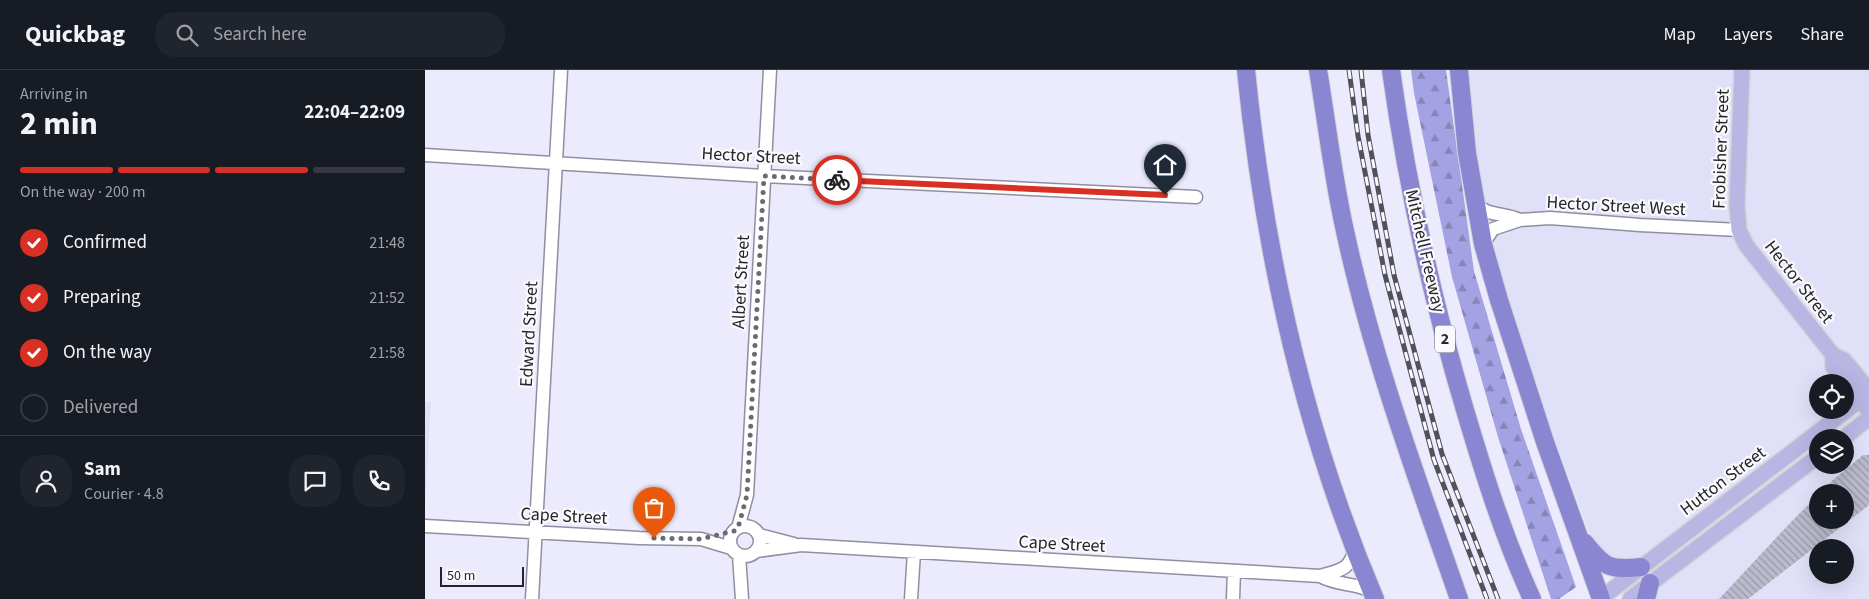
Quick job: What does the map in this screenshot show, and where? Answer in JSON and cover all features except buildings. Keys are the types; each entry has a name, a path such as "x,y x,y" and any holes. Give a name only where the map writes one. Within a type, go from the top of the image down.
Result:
{"highway":[{"path":"1246,70 1263,209 1289,336 1327,473 1373,595"},
{"path":"1318,70 1345,232 1367,317 1402,437 1459,599"},
{"name":"Mitchell Freeway","path":"1391,70 1420,237 1455,377 1501,523 1532,599"},
{"path":"1459,70 1467,153 1483,244 1533,408 1576,533 1601,597"},
{"path":"1576,533 1600,562 1618,569 1641,567"}],"main road":[{"name":"Frobisher Street","path":"1739,230 1737,205 1742,70"},
{"name":"Hector Street","path":"1739,230 1746,245 1833,355 1844,360 1867,399"},
{"name":"Hector Street","path":"1833,355 1833,367 1838,374"},
{"name":"Hector Street","path":"1854,390 1867,399"},
{"name":"Hutton Street","path":"1601,597 1808,440 1867,399"},
{"path":"1854,430 1869,418"},
{"path":"1808,440 1821,419"},
{"path":"1854,434 1869,432"},
{"name":"Hutton Street","path":"1630,599 1648,591 1809,463"}],"street":[{"name":"Edward Street","path":"531,599 561,70"},
{"name":"Albert Street","path":"745,552 730,539 736,529 747,495 770,70"},
{"name":"Hector Street","path":"425,155 764,176 1196,197"},
{"name":"Hector Street West","path":"1475,204 1482,210 1493,214 1510,215 1520,220"},
{"name":"Hector Street West","path":"1483,244 1493,229 1520,220 1550,218 1739,230"},
{"name":"Albert Street","path":"747,495 757,532"},
{"name":"Cape Street","path":"425,526 701,539 745,552 801,545 1320,576 1338,571 1349,565 1355,549"},
{"name":"Cape Street","path":"701,539 736,529 751,527 757,532 801,545"},
{"path":"742,594 745,552 761,540 757,532"},
{"path":"911,599 915,552"},
{"path":"1233,599 1234,572"},
{"name":"Cape Street","path":"1320,576 1333,583 1356,584 1373,595"}],"shaded area":[{"path":"1464,70 1869,70 1869,599 1627,599 1594,546 1510,316 1478,190"},
{"path":"425,402 431,402 425,508"}],"green space":[{"path":"1411,70 1446,70 1474,271 1521,429 1576,587 1559,599 1551,599 1498,437 1452,277 1414,93"}],"railway":[{"path":"1349,70 1358,136 1385,275 1434,460 1487,599"},
{"path":"1361,70 1368,135 1394,275 1442,454 1498,599"}],"way so far":[{"path":"654,538 701,539 734,531 738,528 747,495 764,176 837,180"}],"route":[{"path":"837,180 1165,195"}]}
